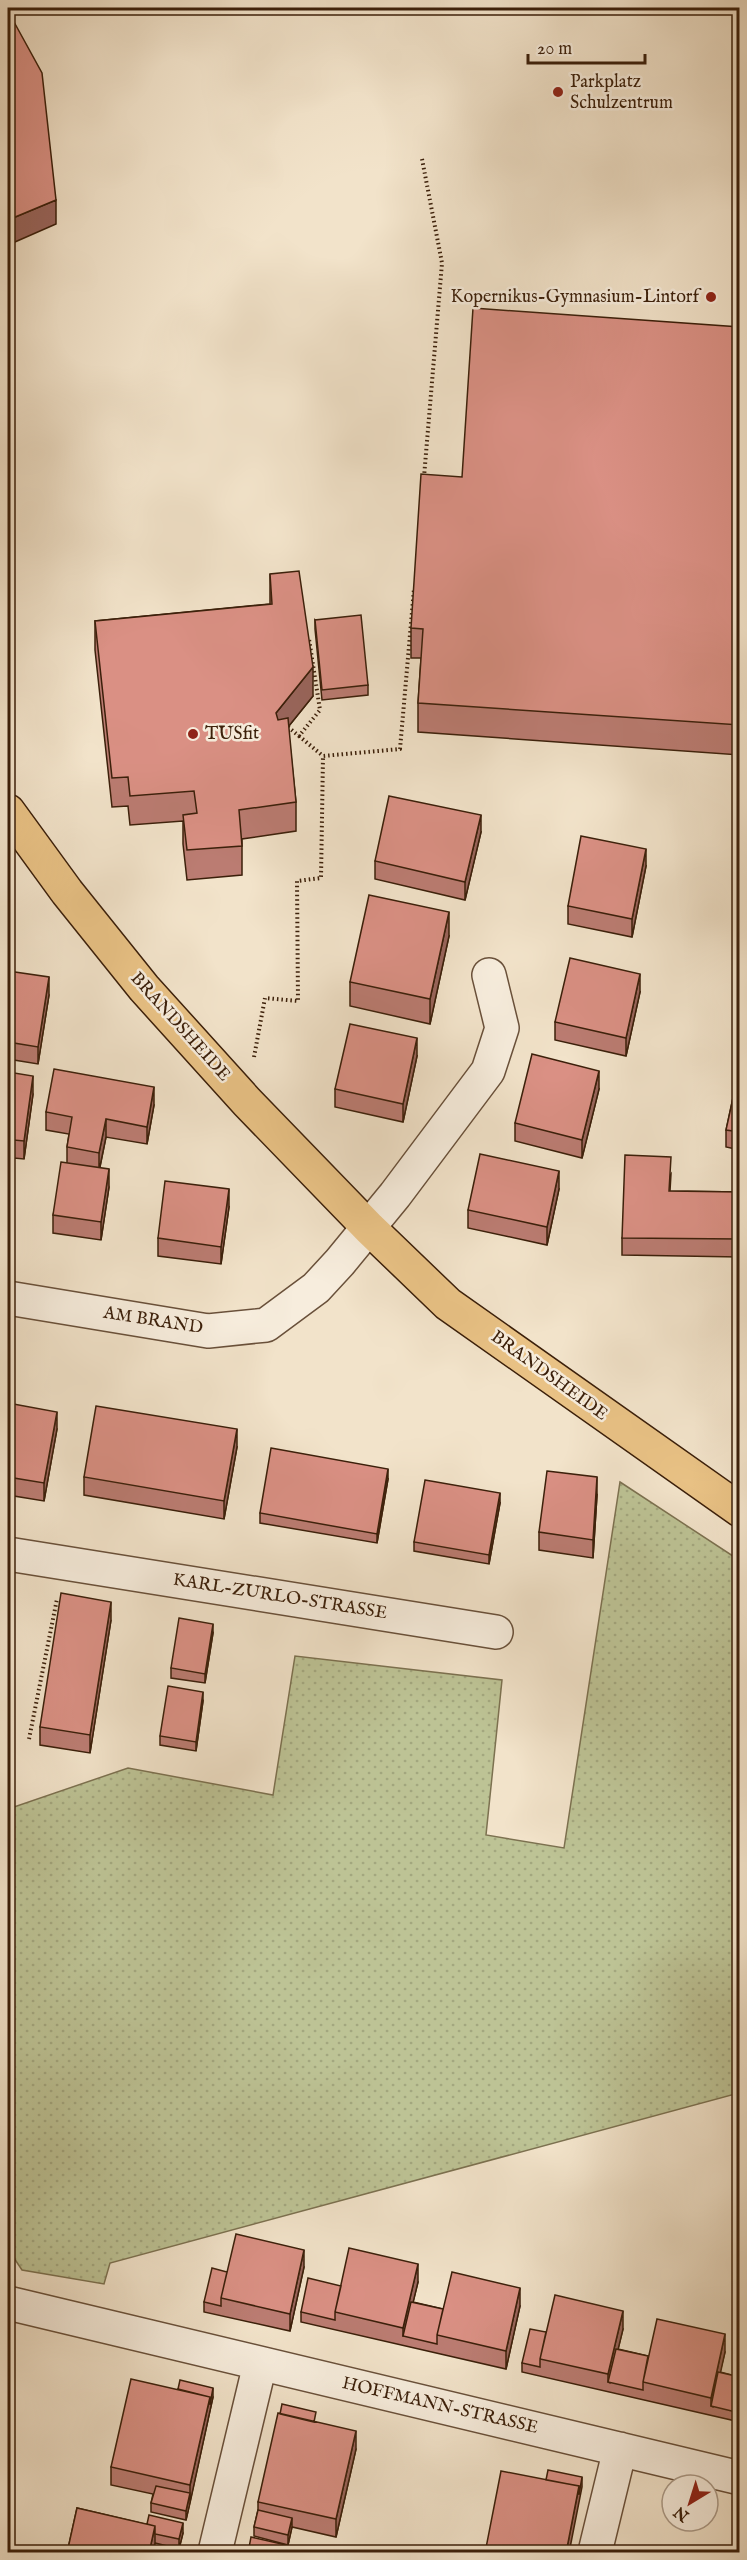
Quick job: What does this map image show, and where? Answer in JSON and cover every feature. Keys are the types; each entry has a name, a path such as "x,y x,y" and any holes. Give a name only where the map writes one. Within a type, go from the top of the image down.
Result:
{"main road":[{"name":"BRANDSHEIDE","path":"8,811 67,892 144,988 246,1102 369,1228 448,1304 740,1510"}],"street":[{"path":"369,1228 488,1071 502,1028 489,975"},
{"name":"AM BRAND","path":"8,1298 208,1331 266,1325 316,1288 369,1228"},
{"name":"KARL-ZURLO-STRASSE","path":"8,1554 496,1632"},
{"name":"HOFFMANN-STRASSE","path":"8,2302 740,2478"},
{"path":"215,2553 260,2364"},
{"path":"595,2553 620,2449"}],"path":[{"path":"422,159 442,263 423,488"},
{"path":"288,727 323,756 400,749 414,583"},
{"path":"299,736 320,710 307,628"},
{"path":"246,1102 265,998 298,1001 297,881 321,878 323,756"},
{"path":"29,1739 64,1563"}],"green space":[{"path":"620,1482 739,1560 739,2093 110,2263 104,2284 22,2270 8,2249 8,1809 128,1768 273,1795 295,1656 502,1680 486,1835 564,1848"}],"building":[{"path":"8,11 42,73 56,200 8,220"},
{"path":"473,308 740,327 740,725 418,703 423,629 411,628 421,474 462,477"},
{"name":"TUSfit","path":"299,571 313,667 276,713 278,720 288,718 296,802 239,810 242,846 187,850 183,815 197,813 194,791 130,796 128,777 112,778 95,621 272,604 270,574"},
{"path":"361,615 368,685 322,690 315,620"},
{"path":"389,796 481,815 465,882 375,861"},
{"path":"581,836 646,849 632,919 568,906"},
{"path":"369,895 449,912 430,999 350,982"},
{"path":"570,958 640,974 626,1038 555,1022"},
{"path":"8,971 49,977 38,1047 8,1042"},
{"path":"350,1024 417,1038 403,1104 335,1089"},
{"path":"740,1035 740,1061 735,1061"},
{"path":"532,1054 599,1071 582,1140 515,1123"},
{"path":"740,1066 740,1132 726,1130"},
{"path":"54,1069 154,1087 147,1127 106,1119 99,1153 67,1147 72,1117 46,1112"},
{"path":"8,1072 33,1076 24,1141 14,1140 8,1184"},
{"path":"480,1154 559,1171 547,1227 468,1210"},
{"path":"625,1155 671,1157 669,1191 740,1192 740,1239 622,1238"},
{"path":"61,1162 109,1169 101,1222 53,1215"},
{"path":"165,1181 229,1189 221,1247 158,1238"},
{"path":"8,1403 57,1412 44,1483 8,1477"},
{"path":"96,1406 237,1429 224,1501 84,1477"},
{"path":"271,1448 388,1469 377,1534 260,1513"},
{"path":"547,1471 597,1477 593,1540 539,1532"},
{"path":"425,1480 500,1493 489,1555 414,1542"},
{"path":"61,1593 111,1602 90,1735 40,1727"},
{"path":"179,1618 213,1624 205,1674 171,1668"},
{"path":"168,1686 203,1692 196,1742 160,1736"},
{"path":"236,2234 304,2250 290,2314 221,2298"},
{"path":"349,2248 418,2264 403,2328 335,2312"},
{"path":"212,2268 227,2272 221,2306 204,2302"},
{"path":"452,2272 520,2288 506,2351 437,2335"},
{"path":"308,2278 341,2286 335,2320 301,2312"},
{"path":"555,2295 623,2311 608,2374 540,2359"},
{"path":"411,2302 443,2309 437,2344 403,2336"},
{"path":"657,2319 725,2334 711,2398 643,2382"},
{"path":"530,2329 546,2332 540,2367 522,2363"},
{"path":"616,2349 648,2356 643,2390 608,2382"},
{"path":"718,2372 740,2377 740,2413 711,2406"},
{"path":"131,2379 210,2397 190,2485 111,2467"},
{"path":"180,2380 213,2388 210,2405 210,2397 178,2389"},
{"path":"282,2404 316,2412 314,2422 280,2414"},
{"path":"278,2413 356,2431 336,2519 258,2502"},
{"path":"548,2470 582,2477 579,2495 579,2486 546,2480"},
{"path":"501,2471 579,2486 566,2553 485,2553"},
{"path":"156,2486 190,2493 186,2511 151,2503"},
{"path":"77,2508 155,2526 149,2553 67,2553"},
{"path":"258,2510 292,2518 288,2535 254,2527"},
{"path":"149,2515 183,2523 179,2539 155,2534 155,2526 147,2524"},
{"path":"251,2537 286,2545 284,2553 248,2553"}],"place":[{"name":"Parkplatz Schulzentrum","path":"558,92"},
{"name":"Kopernikus-Gymnasium-Lintorf","path":"711,297"},
{"name":"TUSfit","path":"193,734"}]}
